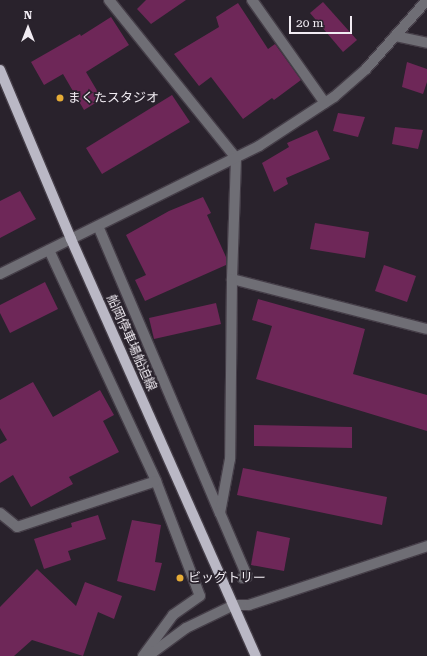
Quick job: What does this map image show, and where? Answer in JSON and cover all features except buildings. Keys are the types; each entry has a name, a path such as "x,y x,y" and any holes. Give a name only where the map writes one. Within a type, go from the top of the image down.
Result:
{"main road":[{"name":"船岡停車場船迫線","path":"0,70 71,239 256,656"}],"street":[{"path":"109,0 236,158 232,279 230,459 220,513"},
{"path":"252,0 325,102"},
{"path":"0,274 259,146 325,102 366,69 427,0"},
{"path":"395,36 427,43"},
{"path":"98,226 247,576 242,578"},
{"path":"49,250 156,481 200,596 173,615 143,656"},
{"path":"232,279 427,329"},
{"path":"0,513 16,527 156,481"},
{"path":"148,656 186,628 234,605 250,605 427,546"}],"place":[{"name":"まくたスタジオ","path":"60,98"},
{"name":"ビッグトリー","path":"180,578"}]}
